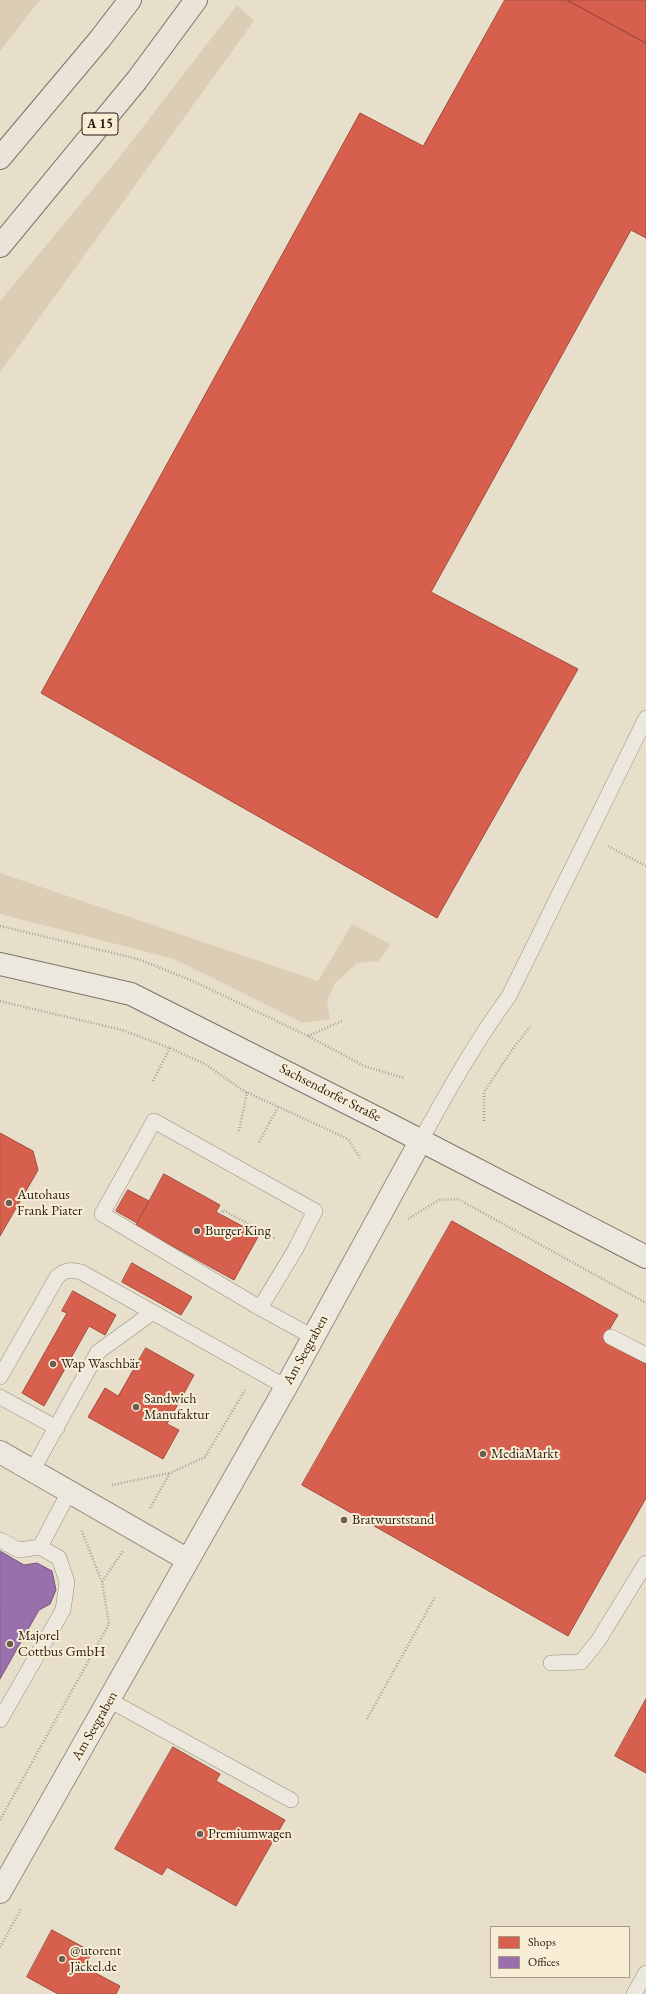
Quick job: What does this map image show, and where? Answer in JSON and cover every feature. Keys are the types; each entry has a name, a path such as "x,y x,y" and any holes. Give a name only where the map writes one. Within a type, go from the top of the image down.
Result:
{"highway":[{"path":"0,158 100,39 130,0"},
{"name":"A 15","path":"0,246 137,80 196,0"}],"street":[{"name":"Sachsendorfer Straße","path":"0,964 131,994 183,1018 646,1257"},
{"name":"Am Seegraben","path":"0,1892 286,1387 421,1140"},
{"path":"0,1452 188,1560"}],"lane":[{"path":"421,1140 455,1079 495,1015 510,996 646,718"},
{"path":"260,1308 295,1250 315,1211 154,1121 102,1214 260,1308 313,1337"},
{"path":"0,1377 57,1277 64,1271 70,1269 81,1272 286,1387"},
{"path":"32,1471 98,1352 153,1312"},
{"path":"611,1337 646,1355"},
{"path":"0,1397 57,1428"},
{"path":"40,1547 69,1492"},
{"path":"0,1540 19,1550 40,1547 59,1558 67,1582 64,1610 0,1720"},
{"path":"551,1662 581,1662 598,1641 646,1563"},
{"path":"109,1700 291,1800"},
{"path":"634,1994 646,1973"}],"path":[{"path":"589,834 646,866"},
{"path":"0,926 138,959 195,982 308,1036 364,1066 404,1078"},
{"path":"0,1001 122,1030 170,1048 205,1064 247,1092 348,1139 360,1158"},
{"path":"308,1036 342,1021"},
{"path":"484,1121 484,1092 514,1047 530,1027"},
{"path":"153,1081 170,1048"},
{"path":"239,1132 247,1092"},
{"path":"259,1142 278,1107"},
{"path":"439,1200 458,1199 646,1303"},
{"path":"221,1215 223,1210 295,1250"},
{"path":"106,1486 170,1473 205,1457 257,1371"},
{"path":"102,1582 136,1531 170,1473"},
{"path":"367,1719 435,1598"}],"shaded area":[{"path":"0,0 40,0 0,51"},
{"path":"237,5 254,21 0,372 0,301 122,154"},
{"path":"0,873 318,981 352,924 390,944 379,961 357,963 335,983 327,1001 330,1019 303,1023 174,959 0,914"}],"building: Shops":[{"path":"505,0 567,0 646,43 646,238 631,230 431,592 578,669 437,918 41,693 360,113 423,146"},
{"path":"567,0 646,0 646,43"},
{"name":"Autohaus Frank Piater","path":"0,1133 33,1151 38,1170 0,1236"},
{"name":"Burger King","path":"164,1174 220,1205 216,1212 259,1235 234,1280 136,1226"},
{"path":"128,1190 149,1201 137,1223 116,1211"},
{"name":"MediaMarkt","path":"452,1221 618,1315 603,1340 646,1364 646,1498 568,1636 302,1485"},
{"path":"132,1263 192,1297 181,1315 122,1282"},
{"name":"Wap Waschbär","path":"73,1291 116,1315 105,1335 89,1326 44,1406 22,1393 67,1313 62,1311"},
{"name":"Sandwich Manufaktur","path":"146,1348 194,1375 167,1424 179,1430 163,1459 88,1417 105,1388 118,1396"},
{"path":"646,1699 646,1773 615,1756"},
{"name":"Premiumwagen","path":"173,1747 220,1774 216,1781 285,1820 236,1906 167,1867 162,1875 115,1849"},
{"name":"@utorent Jäckel.de","path":"52,1930 92,1952 84,1967 120,1986 116,1994 58,1994 27,1977"}],"building: Offices":[{"name":"Majorel Cottbus GmbH","path":"0,1551 24,1565 37,1563 52,1571 56,1590 50,1604 39,1610 0,1679"}],"place":[{"name":"Autohaus Frank Piater","path":"9,1203"},
{"name":"Burger King","path":"197,1231"},
{"name":"Wap Waschbär","path":"53,1364"},
{"name":"Sandwich Manufaktur","path":"136,1407"},
{"name":"MediaMarkt","path":"483,1454"},
{"name":"Bratwurststand","path":"344,1520"},
{"name":"Majorel Cottbus GmbH","path":"10,1644"},
{"name":"Premiumwagen","path":"200,1834"},
{"name":"@utorent Jäckel.de","path":"62,1959"}]}
